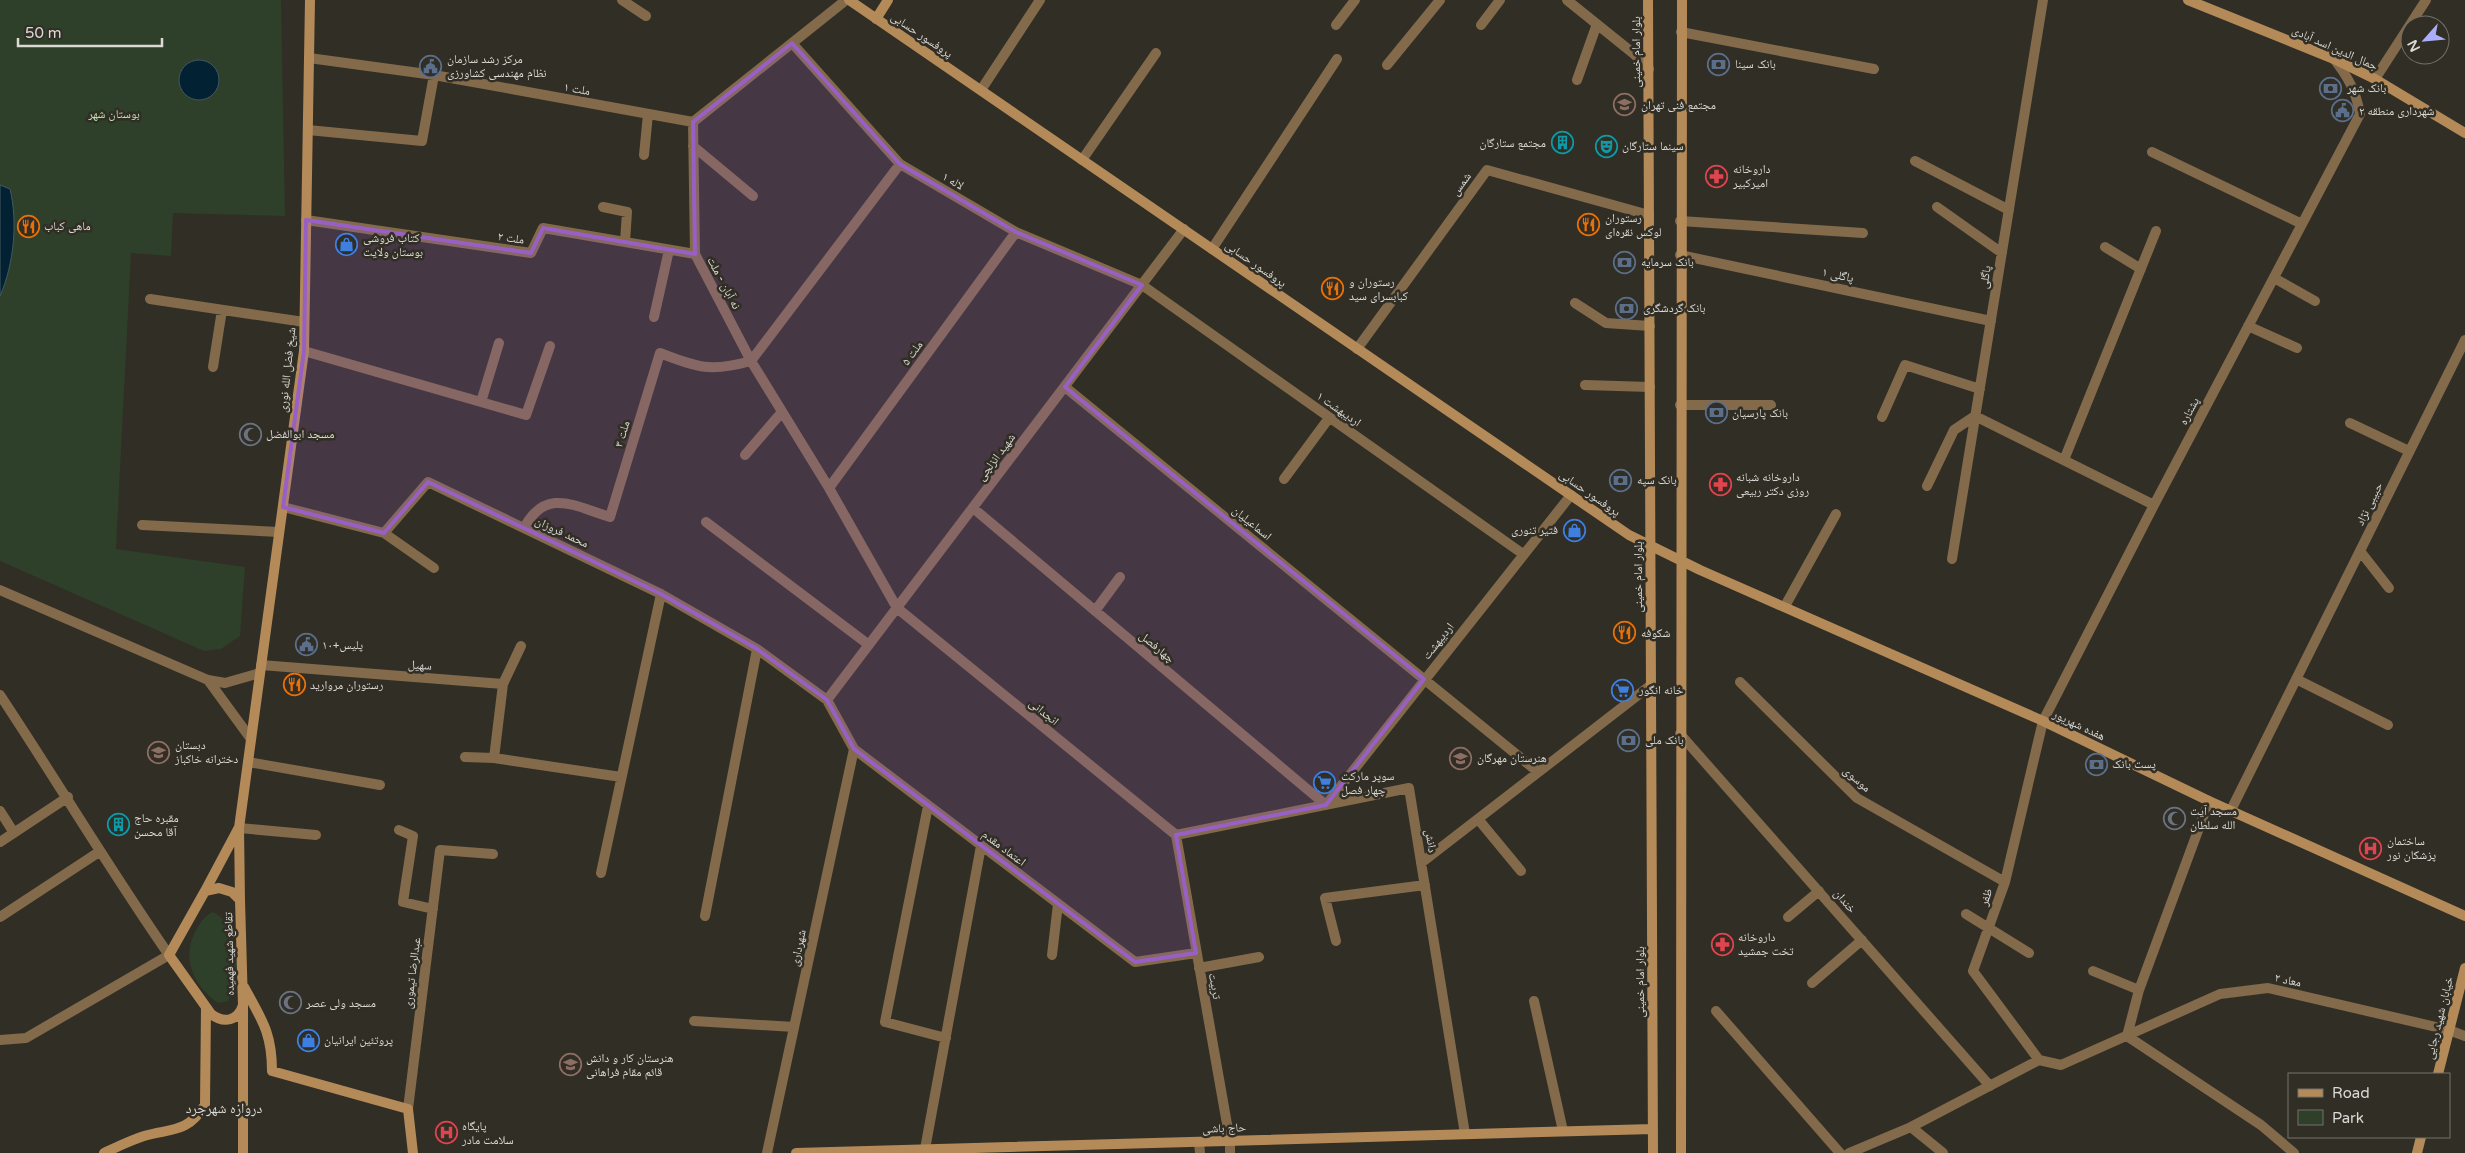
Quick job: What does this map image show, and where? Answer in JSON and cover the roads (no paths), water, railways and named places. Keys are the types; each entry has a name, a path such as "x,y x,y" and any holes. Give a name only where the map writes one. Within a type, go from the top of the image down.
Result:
{"street":[{"name":"شیخ فضل الله نوری","path":"240,900 239,828 304,351 310,0"},
{"path":"622,0 646,16"},
{"path":"693,122 848,0"},
{"name":"پروفسور حسابی","path":"848,0 1570,495 1630,535 1681,561"},
{"path":"876,18 888,0"},
{"path":"981,90 1040,0"},
{"path":"1336,25 1355,0"},
{"path":"1388,65 1440,0"},
{"path":"1481,25 1500,0"},
{"path":"1567,0 1634,54 1649,69"},
{"name":"بلوار امام خمینی","path":"1648,0 1653,1153"},
{"path":"1681,1153 1680,221 1682,0"},
{"name":"پاگلی","path":"1952,559 2043,0"},
{"name":"جمال الدین اسد آبادی","path":"2188,0 2334,59 2375,79 2465,133"},
{"path":"2375,79 2426,0"},
{"path":"1577,80 1597,24"},
{"path":"1681,32 1874,69"},
{"name":"لاله ۱","path":"792,43 900,164 1016,232 1142,285"},
{"path":"1082,160 1156,53"},
{"name":"ملت ۱","path":"309,58 434,75 693,122"},
{"path":"1212,249 1337,59"},
{"name":"پشتاره","path":"2043,721 2154,505 2360,114 2351,81 2334,59"},
{"path":"308,130 422,142 434,75"},
{"path":"644,155 648,114"},
{"name":"نه آبان - ملت","path":"693,122 695,254 751,361 829,488 897,608"},
{"path":"694,146 753,196"},
{"path":"2152,152 2302,224"},
{"path":"1915,161 2009,210"},
{"path":"751,361 900,164"},
{"name":"شمس","path":"1357,349 1487,170 1649,214"},
{"path":"1937,207 2002,253"},
{"path":"603,208 627,212 625,242"},
{"name":"ملت ۲","path":"306,220 531,253 543,228 695,254"},
{"path":"1680,221 1863,233"},
{"name":"شهید انزلچی","path":"827,700 1184,229"},
{"path":"2064,460 2156,231"},
{"name":"ملت ۵","path":"829,488 1016,232"},
{"path":"2105,246 2141,269"},
{"path":"654,316 669,250"},
{"name":"پاگلی ۱","path":"1680,255 1991,321"},
{"path":"2274,278 2314,301"},
{"name":"اردیبهشت ۱","path":"1142,285 1523,554"},
{"path":"150,299 304,322"},
{"path":"1576,303 1606,323 1650,326"},
{"path":"213,367 222,310"},
{"path":"2248,326 2297,348"},
{"name":"حبیبی نژاد","path":"2231,810 2465,340"},
{"path":"481,402 499,343"},
{"path":"304,351 526,415 550,346"},
{"name":"ملت ۳","path":"524,528 532,514 545,505 560,501 610,517 660,353 695,366 716,369 751,361"},
{"path":"1882,417 1905,365 1980,389"},
{"name":"اسماعیلیان","path":"1065,386 1538,772"},
{"path":"1586,386 1650,387"},
{"path":"1680,405 1771,405"},
{"path":"745,455 782,412"},
{"path":"1927,486 1954,430 1976,416 2154,505"},
{"path":"1284,479 1329,418"},
{"path":"2350,423 2410,451"},
{"name":"محمد فروزان","path":"384,533 428,482 662,594 758,649 827,700"},
{"name":"اردیبهشت","path":"1326,805 1570,495"},
{"path":"283,506 384,533 434,568"},
{"name":"چهارفصل","path":"973,508 1326,805"},
{"path":"1785,606 1836,514"},
{"path":"706,522 869,645"},
{"path":"142,525 279,532"},
{"path":"2360,551 2389,588"},
{"name":"هفده شهریور","path":"1681,561 2043,721 2209,801 2465,916"},
{"path":"1095,611 1120,577"},
{"path":"0,590 208,680 224,683 260,669"},
{"path":"601,873 662,594"},
{"name":"انجدانی","path":"897,608 1176,835"},
{"path":"494,758 503,684 520,646"},
{"path":"705,916 758,649"},
{"name":"سهیل","path":"260,669 503,684"},
{"path":"2296,679 2388,725"},
{"path":"208,680 251,739"},
{"name":"موسوی","path":"1740,682 1857,798 2005,882"},
{"path":"1421,863 1651,685"},
{"path":"1,697 68,797 99,852 169,954"},
{"name":"اعتماد مقدم","path":"827,700 854,749 1135,962 1196,953"},
{"name":"ظفر","path":"2039,1060 1973,971 2005,882 2043,721"},
{"name":"خندان","path":"1680,734 1990,1086"},
{"name":"شهرداری","path":"767,1153 854,749"},
{"path":"465,757 494,758 621,777"},
{"path":"248,762 380,785"},
{"name":"دانش","path":"1176,835 1409,788 1465,1134"},
{"path":"0,842 68,797"},
{"path":"2209,801 2139,990 2126,1036 2262,1125 2294,1153"},
{"path":"928,806 885,1022 946,1038"},
{"path":"0,811 14,833"},
{"path":"1478,819 1521,871"},
{"name":"شیخ فضل الله نوری","path":"205,891 239,828"},
{"path":"239,828 316,835"},
{"path":"399,830 413,836 404,902 433,909"},
{"name":"تربیت","path":"1176,835 1230,1141 1230,1153"},
{"path":"926,1149 981,846"},
{"name":"عبدالرضا تیموری","path":"413,1153 408,1109 440,850 493,854"},
{"path":"0,917 99,852"},
{"path":"1336,941 1325,898 1425,885"},
{"name":"تقاطع شهید فهمیده","path":"169,954 206,1007 216,1018 227,1020 238,1016 243,1005 240,900 226,890 219,888 205,891"},
{"path":"1788,918 1819,890"},
{"path":"0,1040 26,1038 169,954 205,891"},
{"path":"1052,955 1058,904"},
{"path":"1966,914 2029,953"},
{"path":"1812,982 1862,940"},
{"path":"1199,968 1259,957"},
{"name":"خیابان شهید رجایی","path":"2438,1073 2465,968"},
{"path":"2093,971 2139,990"},
{"path":"242,984 266,1027 272,1047 272,1071 408,1109"},
{"name":"معاد ۲","path":"2039,1060 2061,1065 2220,994 2268,988 2449,1030"},
{"path":"1534,1001 1564,1131"},
{"path":"243,1005 243,1153"},
{"path":"104,1153 144,1136 181,1129 197,1118 205,1105 206,1007"},
{"path":"1716,1012 1840,1153"},
{"path":"694,1021 794,1026"},
{"path":"2449,1030 2465,1036"},
{"path":"1849,1153 1911,1127 2039,1060"},
{"path":"1911,1127 1943,1153"},
{"name":"حاج باشی","path":"796,1153 1653,1129"},
{"path":"2417,1153 2421,1138"},
{"path":"1199,1142 1200,1153"}],"water":[{"path":"199,60 213,66 219,80 213,94 199,100 185,94 179,80 185,66"},
{"path":"0,185 10,189 14,229 9,270 0,296"}],"place":[{"name":"بانک سینا","path":"1719,64"},
{"name":"مرکز رشد سازمان نظام مهندسی کشاورزی","path":"431,66"},
{"name":"بانک شهر","path":"2331,88"},
{"name":"مجتمع فنی تهران","path":"1625,105"},
{"name":"شهرداری منطقه ۲","path":"2343,111"},
{"name":"مجتمع ستارگان","path":"1562,143"},
{"name":"سینما ستارگان","path":"1606,146"},
{"name":"داروخانه امیرکبیر","path":"1717,176"},
{"name":"رستوران لوکس نقره‌ای","path":"1589,225"},
{"name":"ماهی کباب","path":"28,226"},
{"name":"کتاب فروشی بوستان ولایت","path":"347,245"},
{"name":"بانک سرمایه","path":"1625,262"},
{"name":"رستوران و کبابسرای سید","path":"1333,289"},
{"name":"بانک گردشگری","path":"1627,308"},
{"name":"بانک پارسیان","path":"1716,413"},
{"name":"مسجد ابوالفضل","path":"250,434"},
{"name":"بانک سپه","path":"1621,480"},
{"name":"داروخانه شبانه روزی دکتر ربیعی","path":"1720,484"},
{"name":"فتیر تنوری","path":"1574,530"},
{"name":"شکوفه","path":"1625,633"},
{"name":"پلیس+۱۰","path":"306,645"},
{"name":"رستوران مروارید","path":"294,685"},
{"name":"خانه انگور","path":"1623,690"},
{"name":"بانک ملی","path":"1629,740"},
{"name":"دبستان دخترانه خاکباز","path":"159,752"},
{"name":"هنرستان مهرگان","path":"1461,758"},
{"name":"پست بانک","path":"2096,764"},
{"name":"سوپر مارکت چهار فصل","path":"1325,783"},
{"name":"مسجد آیت الله سلطان","path":"2174,818"},
{"name":"مقبره حاج آقا محسن","path":"118,825"},
{"name":"ساختمان پزشکان نور","path":"2371,848"},
{"name":"داروخانه تخت جمشید","path":"1722,944"},
{"name":"مسجد ولی عصر","path":"290,1003"},
{"name":"پروتئین ایرانیان","path":"308,1040"},
{"name":"هنرستان کار و دانش قائم مقام فراهانی","path":"570,1065"},
{"name":"پایگاه سلامت مادر","path":"446,1133"}],"district":[{"name":"دروازه شهرجرد","path":"224,1108"}],"park label":[{"name":"بوستان شهر","path":"114,114"}]}
